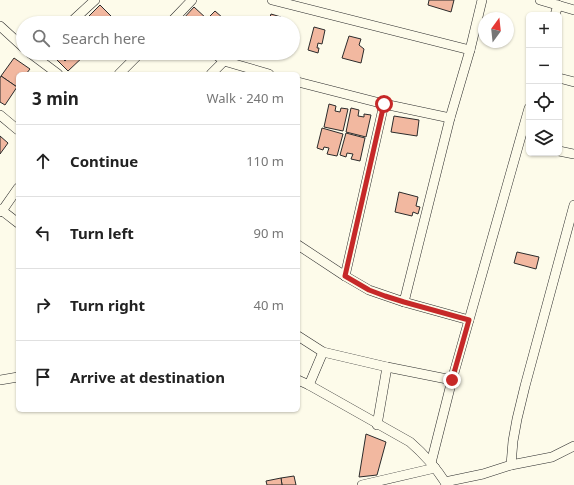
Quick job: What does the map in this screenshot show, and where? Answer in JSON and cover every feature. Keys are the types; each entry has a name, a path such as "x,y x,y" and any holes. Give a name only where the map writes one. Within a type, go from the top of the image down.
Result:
{"street":[{"path":"78,16 95,0"},
{"path":"179,16 192,0"},
{"path":"272,0 470,50"},
{"path":"404,302 450,118 470,50 482,0"},
{"path":"540,0 574,10"},
{"path":"556,12 558,5"},
{"path":"0,26 16,40"},
{"path":"41,60 56,72"},
{"path":"121,72 133,60"},
{"path":"213,72 224,61 263,72"},
{"path":"562,79 574,82"},
{"path":"300,83 384,104 450,118"},
{"path":"345,276 384,104"},
{"path":"0,115 16,128"},
{"path":"433,466 452,380 526,119"},
{"path":"520,142 526,143"},
{"path":"562,152 574,154"},
{"path":"16,191 1,211 16,221"},
{"path":"511,466 513,440 517,419 574,205"},
{"path":"300,246 369,290 404,302 469,320"},
{"path":"300,337 322,352 452,380"},
{"path":"309,385 322,352"},
{"path":"377,425 387,367"},
{"path":"0,380 16,377"},
{"path":"300,381 410,442 433,466 446,484 511,466 552,457 574,446"},
{"path":"362,485 433,466"}],"building":[{"path":"429,0 454,0 451,12 428,5"},
{"path":"100,5 111,16 89,16"},
{"path":"194,7 204,16 186,16"},
{"path":"215,11 221,16 210,16"},
{"path":"314,27 325,30 322,44 318,43 318,53 308,50"},
{"path":"349,36 361,39 359,45 364,49 361,63 342,58"},
{"path":"14,58 30,69 28,72 16,72 16,86 1,76"},
{"path":"57,60 80,60 68,71"},
{"path":"1,76 16,86 5,105 0,102"},
{"path":"329,104 336,106 335,111 340,112 341,108 348,109 343,131 324,127"},
{"path":"351,108 359,110 358,116 364,117 364,114 371,115 366,137 346,132"},
{"path":"394,116 419,120 417,136 391,132"},
{"path":"322,128 343,134 337,156 327,154 329,148 324,147 323,150 317,148"},
{"path":"346,133 365,138 360,161 351,159 353,154 347,153 346,157 340,155"},
{"path":"0,136 8,143 0,154"},
{"path":"399,192 418,197 416,206 420,207 418,214 413,212 412,216 395,212"},
{"path":"517,252 539,257 536,269 514,263"},
{"path":"366,434 386,442 377,475 359,477"},
{"path":"294,476 296,485 282,485 281,478"},
{"path":"281,478 282,485 267,485 266,481"}],"route":[{"path":"384,104 345,276 369,290 385,296 469,320 452,380"}]}
